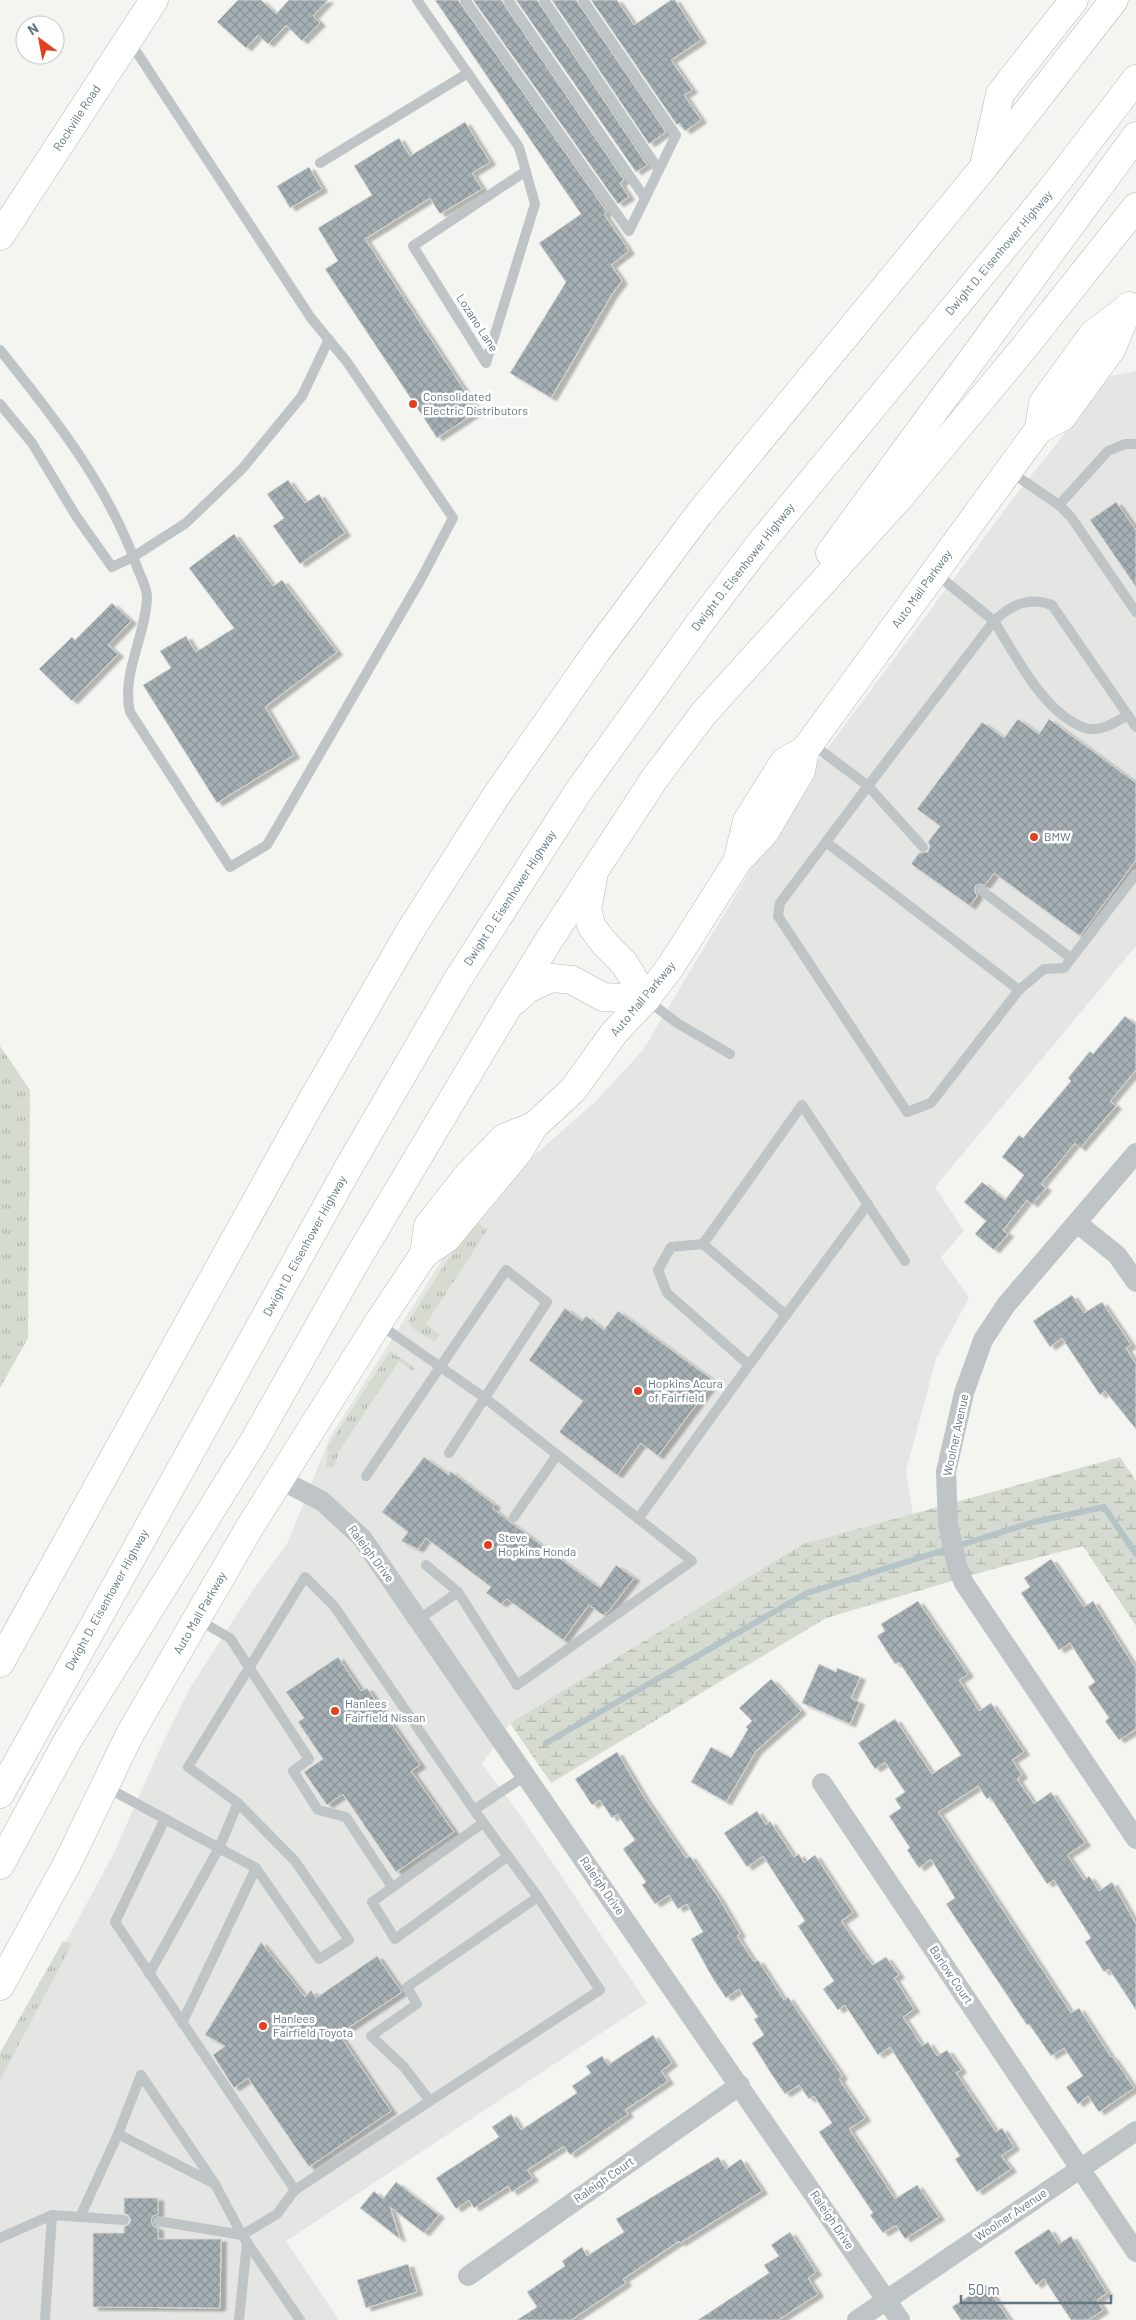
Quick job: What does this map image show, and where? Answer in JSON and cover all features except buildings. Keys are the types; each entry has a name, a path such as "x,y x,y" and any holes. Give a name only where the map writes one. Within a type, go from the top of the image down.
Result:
{"main road":[{"name":"Rockville Road","path":"0,236 154,0"},
{"path":"984,167 1000,94 1074,0"},
{"path":"0,1663 310,1104 410,931 496,796 597,651 699,514 984,167 1114,0"},
{"name":"Dwight D. Eisenhower Highway","path":"0,1794 351,1163 458,980 578,792 753,552 1047,195 1136,79"},
{"path":"768,643 830,554 1136,136"},
{"path":"0,1865 68,1740 254,1441 353,1266 506,1010 655,778 704,713 900,497 1023,349 1136,207"},
{"name":"Auto Mall Parkway","path":"0,1986 67,1864 130,1734 278,1479 424,1254 428,1226 468,1175 504,1138 534,1126 573,1090 614,1033 646,999 672,966 737,862 765,832 800,771 807,746 1039,429 1043,403 1093,334 1134,305"},
{"path":"595,869 587,910 592,927 604,943 624,963 646,999"},
{"path":"506,1010 527,989 552,978 572,980 603,997 646,999"}],"street":[{"name":"Woolner Avenue","path":"1136,1153 1006,1305 983,1340 964,1393 946,1472 948,1524 957,1566 964,1583 1136,1839"},
{"path":"1077,1223 1117,1255 1136,1282"},
{"name":"Raleigh Drive","path":"278,1479 322,1501 362,1538 900,2320"},
{"name":"Barlow Court","path":"822,1783 1136,2252"},
{"name":"Raleigh Court","path":"468,2276 740,2085"},
{"name":"Woolner Avenue","path":"857,2320 1136,2131"}],"lane":[{"name":"Lozano Lane","path":"417,0 519,147 535,204 486,363 413,246 526,172"},
{"path":"465,0 629,231 676,135 583,0"},
{"path":"508,0 645,198"},
{"path":"544,0 659,170"},
{"path":"0,350 58,422 114,512 147,595 126,696 130,712 230,868 267,845 421,579 453,518 347,362 312,318 128,39"},
{"path":"320,163 468,73"},
{"path":"0,404 32,443 76,516 112,567 133,557 186,523 242,469 302,396 329,339"},
{"path":"1058,504 1108,451 1124,444 1136,444"},
{"path":"1009,471 1058,504 1071,517 1136,612"},
{"path":"934,572 994,621 1046,701 1068,718 1086,728 1110,726 1128,715"},
{"path":"1136,727 1052,605 1039,600 1024,602 1005,610 994,621 780,903 778,916 907,1112 931,1103 1019,990 1044,969 1064,968 1136,874"},
{"path":"807,746 868,786 923,848"},
{"path":"826,842 1019,990"},
{"path":"981,890 1071,958"},
{"path":"646,999 677,1023 730,1054"},
{"path":"703,1244 802,1105 905,1261"},
{"path":"638,1519 868,1204"},
{"path":"749,1365 668,1293 658,1270 672,1247 703,1244 786,1315"},
{"path":"366,1476 506,1270 547,1302 449,1453"},
{"path":"378,1323 485,1398 692,1561 517,1685 458,1592 426,1565"},
{"path":"514,1517 557,1454"},
{"path":"105,1787 256,1868 319,1958 348,1940 295,1861 238,1803 188,1767 306,1578 334,1606 600,1990 295,2190 277,2214 245,2238 158,2221"},
{"path":"418,1620 458,1592"},
{"path":"196,1618 230,1638 309,1759 293,1771 318,1810 346,1817 392,1887"},
{"path":"474,1810 526,1776"},
{"path":"150,1974 219,1848 238,1803"},
{"path":"165,1819 115,1922 295,2190"},
{"path":"483,1822 372,1902 396,1939 508,1856"},
{"path":"182,2023 256,1868"},
{"path":"430,2101 404,2067 371,2036 416,2004 407,1987 538,1898"},
{"path":"80,2217 118,2134 141,2075 214,2184 245,2238 300,2320"},
{"path":"118,2134 214,2184"},
{"path":"45,2320 52,2215"},
{"path":"0,2238 52,2215 124,2220"},
{"path":"238,2320 245,2238"}],"shaded area":[{"path":"1136,371 1136,946 935,1187 964,1231 941,1257 969,1298 936,1359 906,1471 913,1515 803,1544 510,1723 482,1764 518,1812 647,2003 286,2241 339,2320 0,2320 0,2067 18,2030 114,1853 157,1755 190,1688 249,1596 288,1542 329,1439 457,1236 507,1179 594,1103 643,1050 806,777 1016,495 1110,376"}],"green space":[{"path":"0,1046 30,1090 28,1338 0,1388"},
{"path":"476,1221 487,1230 426,1324 440,1334 435,1342 414,1329 408,1322 440,1271"},
{"path":"390,1351 415,1368 413,1371 399,1361 339,1451 334,1467 326,1468 328,1446"},
{"path":"1120,1457 1136,1481 1136,1626 1083,1546 986,1571 826,1618 551,1783 510,1723 803,1544"},
{"path":"63,1941 72,1944 0,2080 0,2053"}],"waterway":[{"path":"546,1743 807,1593 1034,1522 1104,1507 1136,1554"}],"place":[{"name":"Consolidated Electric Distributors","path":"413,404"},
{"name":"BMW","path":"1034,837"},
{"name":"Hopkins Acura of Fairfield","path":"638,1391"},
{"name":"Steve Hopkins Honda","path":"488,1545"},
{"name":"Hanlees Fairfield Nissan","path":"335,1711"},
{"name":"Hanlees Fairfield Toyota","path":"263,2026"}]}
